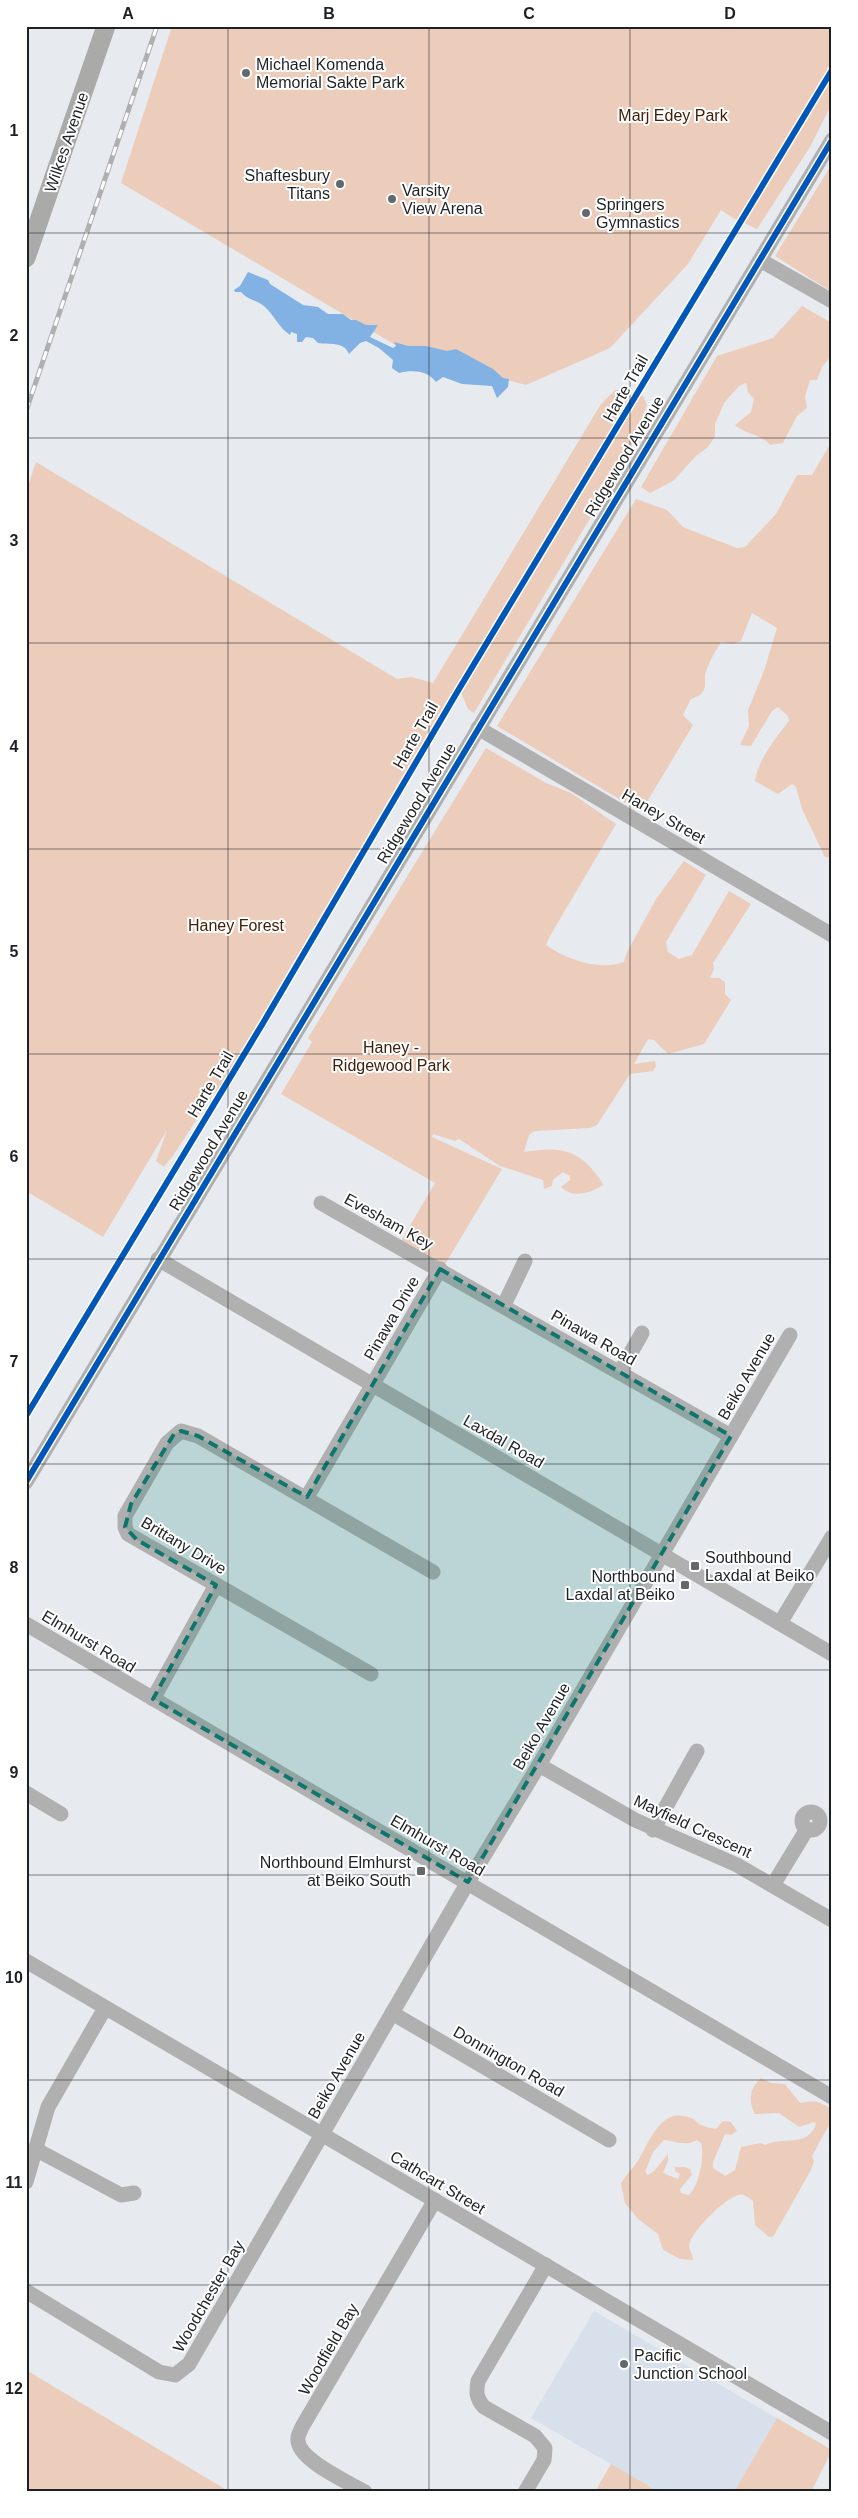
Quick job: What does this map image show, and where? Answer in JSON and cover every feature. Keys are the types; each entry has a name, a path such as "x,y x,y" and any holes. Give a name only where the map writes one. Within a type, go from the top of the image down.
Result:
{"main road":[{"name":"Wilkes Avenue","path":"26,258 106,26"}],"street":[{"name":"Ridgewood Avenue","path":"26,1482 158,1259 832,140"},
{"path":"760,260 832,301"},
{"name":"Haney Street","path":"478,728 832,935"},
{"name":"Evesham Key","path":"321,1203 440,1269"},
{"name":"Laxdal Road","path":"158,1259 832,1654"},
{"path":"504,1305 524,1261"},
{"name":"Pinawa Road","path":"440,1269 731,1436"},
{"name":"Pinawa Drive","path":"373,1384 440,1269"},
{"path":"620,1372 642,1333"},
{"name":"Beiko Avenue","path":"323,2134 468,1882 539,1765 790,1335"},
{"path":"306,1497 373,1384"},
{"name":"Brittany Drive","path":"372,1674 128,1534 125,1527 125,1516 131,1504 167,1443 174,1434 181,1431 198,1436 306,1497 432,1572"},
{"path":"780,1623 832,1537"},
{"path":"153,1699 216,1585"},
{"name":"Elmhurst Road","path":"26,1624 832,2097"},
{"path":"653,1830 697,1751"},
{"name":"Mayfield Crescent","path":"539,1765 653,1830 738,1865 832,1920"},
{"path":"26,1793 61,1814"},
{"path":"772,1885 806,1829"},
{"name":"Cathcart Street","path":"26,1961 832,2433"},
{"path":"26,2182 48,2107 105,2008"},
{"name":"Donnington Road","path":"392,2013 609,2140"},
{"name":"Woodchester Bay","path":"26,2291 160,2372 175,2375 189,2364 323,2134"},
{"path":"35,2149 121,2195 134,2193"},
{"name":"Woodfield Bay","path":"365,2492 312,2461 301,2451 298,2438 302,2427 435,2200"},
{"path":"525,2492 544,2460 545,2448 535,2436 484,2407 478,2400 476,2391 478,2381 546,2265"}],"highlighted area":[{"path":"440,1269 731,1436 468,1882 153,1699 216,1585 137,1540 125,1527 131,1504 174,1434 181,1431 198,1436 307,1497"}],"shaded area":[{"name":"Pacific Junction School","path":"594,2311 777,2418 734,2492 659,2492 531,2418"}],"green space":[{"name":"Marj Edey Park","path":"172,26 832,26 832,103 810,147 757,229 721,210 688,264 610,348 526,385 414,356 121,183"},
{"path":"832,164 832,292 775,256"},
{"path":"802,306 832,323 832,355 822,367 817,380 810,380 805,397 807,408 797,416 783,443 770,445 735,425 751,412 754,399 748,392 746,383 739,386 724,403 715,424 715,437 707,448 696,456 673,481 650,493 641,487 717,356 773,338"},
{"name":"Haney Forest","path":"615,390 625,390 643,396 647,405 629,453 474,713 468,709 459,688 219,1088 172,1157 164,1167 156,1161 167,1130 103,1237 26,1191 26,492 36,462 397,679 412,677 433,683 601,404"},
{"path":"832,441 832,858 825,857 802,809 796,787 792,784 778,794 755,781 764,757 789,721 788,716 778,707 772,711 751,746 740,745 749,726 748,710 764,671 777,628 752,613 741,641 733,644 721,642 714,654 705,675 704,691 691,699 683,715 693,725 641,812 497,726 636,499 667,510 683,527 737,548 745,547 776,514 797,475 812,475"},
{"name":"Haney - Ridgewood Park","path":"486,748 546,783 571,793 616,824 550,936 546,945 554,950 594,965 624,962 627,952 656,899 684,861 706,875 666,942 668,952 679,959 692,955 729,891 751,904 713,963 714,969 710,978 719,978 725,982 725,994 731,1000 704,1044 668,1054 654,1040 648,1039 634,1064 655,1061 656,1066 653,1071 630,1074 597,1125 590,1128 535,1131 529,1135 524,1152 561,1150 569,1152 577,1156 592,1169 603,1185 582,1194 571,1193 561,1187 570,1180 570,1176 563,1172 553,1180 552,1186 544,1189 543,1180 500,1166 459,1139 455,1141 433,1134 432,1137 502,1169 444,1266 401,1241 435,1183 281,1094 312,1042 308,1038"},
{"path":"761,2078 771,2083 785,2084 800,2103 817,2102 832,2110 830,2123 812,2156 814,2161 811,2170 773,2237 769,2237 755,2225 753,2201 739,2195 726,2201 711,2214 693,2236 689,2244 693,2260 680,2259 663,2250 658,2234 638,2219 625,2203 621,2184 637,2162 657,2128 663,2121 671,2117 680,2115 694,2119 703,2126 716,2129 723,2121 731,2122 737,2131 731,2135 725,2134 713,2162 713,2168 725,2176 735,2170 741,2147 801,2139 812,2131 816,2124 814,2122 799,2127 779,2113 755,2114 751,2104 751,2095","holes":["664,2140 684,2143 697,2140 701,2143 700,2170 696,2184 689,2195 681,2193 680,2189 692,2175 690,2169 675,2167 675,2171 680,2174 678,2179 663,2173 668,2161 668,2154 654,2171 648,2175 645,2172 653,2152"]},
{"path":"26,2370 230,2492 26,2492"},
{"path":"777,2418 832,2450 811,2492 734,2492"},
{"path":"611,2464 659,2492 595,2492"}],"water":[{"path":"248,272 268,280 270,284 303,305 318,307 328,314 343,314 351,320 356,320 366,325 378,325 370,337 393,348 396,346 394,342 408,346 426,346 447,351 456,349 493,369 503,378 509,379 508,387 497,398 492,386 462,384 443,377 436,382 424,373 409,371 399,373 392,368 393,360 379,348 366,341 360,343 349,354 340,345 318,343 313,338 306,337 302,342 297,342 297,334 291,332 290,335 286,332 264,306 246,297 241,292 235,292 234,290 240,286"}],"railway":[{"path":"26,411 157,26"}],"cycle path":[{"name":"Harte Trail","path":"26,1416 263,1023 456,694 832,70"},
{"path":"26,1482 832,140"}],"place":[{"name":"Michael Komenda Memorial Sakte Park","path":"246,73"},
{"name":"Shaftesbury Titans","path":"340,184"},
{"name":"Varsity View Arena","path":"392,199"},
{"name":"Springers Gymnastics","path":"586,213"},
{"name":"Southbound Laxdal at Beiko","path":"695,1566"},
{"name":"Northbound Laxdal at Beiko","path":"685,1585"},
{"name":"Northbound Elmhurst at Beiko South","path":"421,1871"},
{"name":"Pacific Junction School","path":"624,2364"}]}
